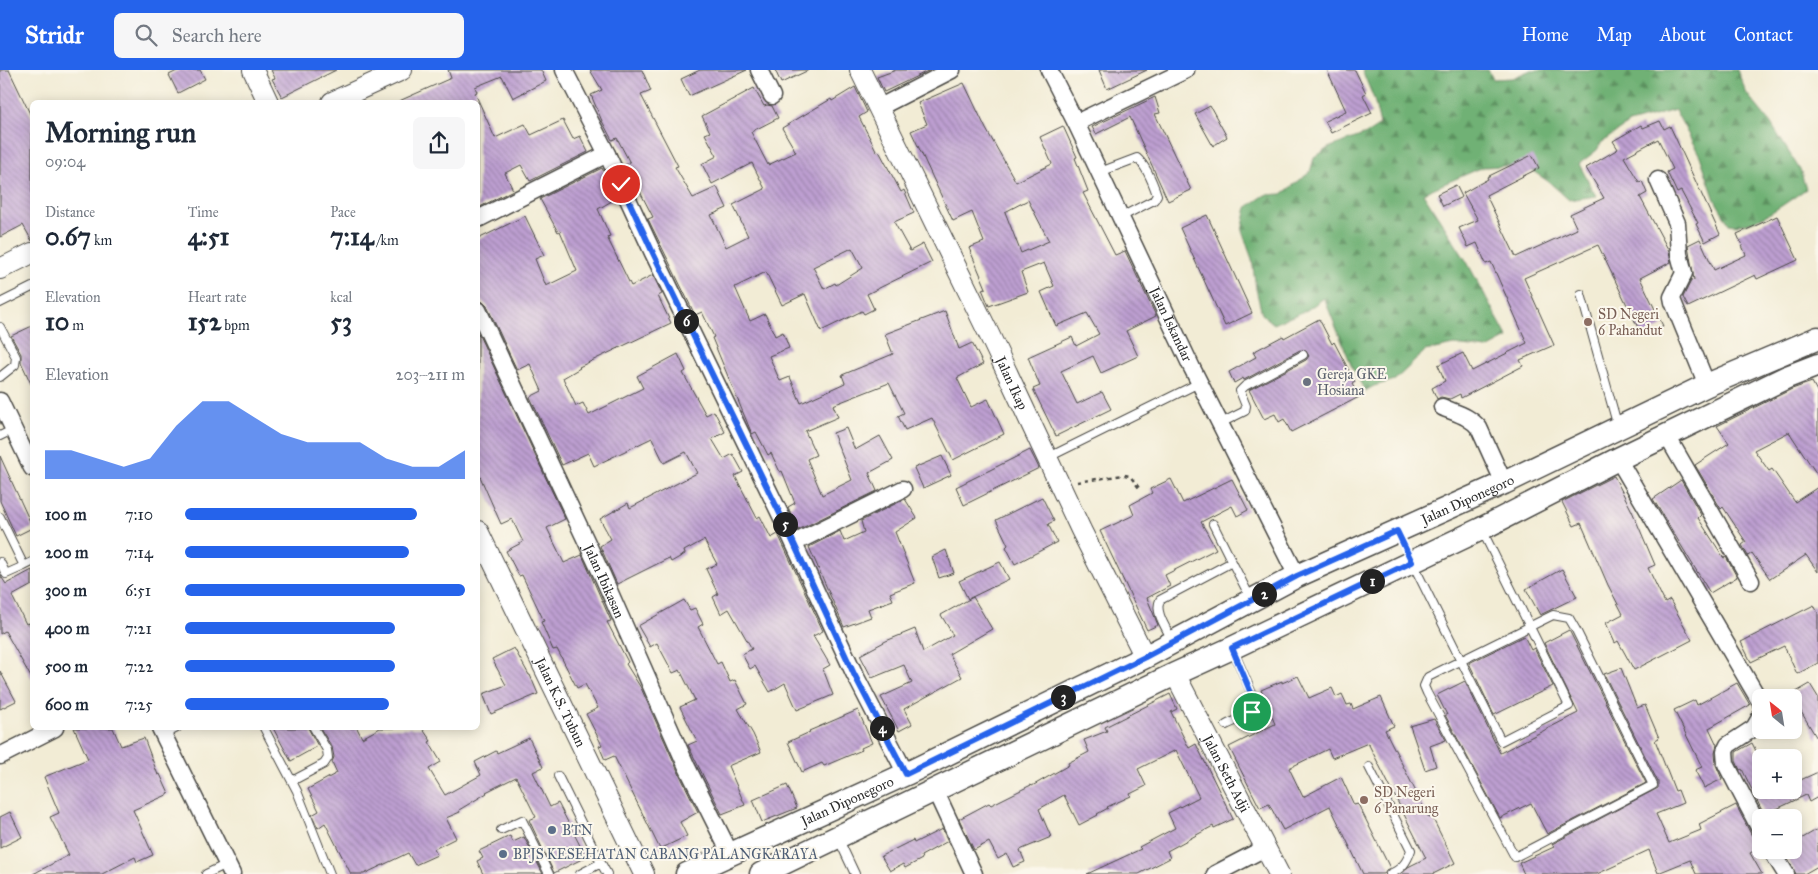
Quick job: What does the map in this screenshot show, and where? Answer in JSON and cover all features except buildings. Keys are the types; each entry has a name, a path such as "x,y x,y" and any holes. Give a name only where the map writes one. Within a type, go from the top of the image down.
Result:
{"main road":[{"name":"Jalan Diponegoro","path":"687,874 906,774 1145,657 1297,576 1504,483 1707,385 1818,338"},
{"name":"Jalan Diponegoro","path":"765,873 1175,674 1482,529 1618,459 1787,377 1818,365"},
{"path":"1466,500 1482,529"},
{"path":"1397,531 1412,562"}],"street":[{"path":"253,70 267,100"},
{"path":"336,100 402,70"},
{"path":"564,70 607,154 794,543 854,674 906,774"},
{"path":"759,70 772,96"},
{"name":"Jalan Ikap","path":"860,70 989,334 1062,490 1145,657"},
{"path":"878,108 952,70"},
{"name":"Jalan Iskandar","path":"1049,70 1100,172 1219,424 1297,576"},
{"path":"1076,123 1186,70"},
{"path":"480,218 607,154"},
{"path":"1658,180 1678,222 1679,254 1684,273 1672,297 1672,302 1707,385"},
{"path":"0,269 30,254"},
{"name":"Jalan Ibikasan","path":"480,314 603,577 686,765 730,854"},
{"path":"0,401 7,433 30,465"},
{"path":"1442,407 1468,418 1479,428 1504,483"},
{"path":"1667,436 1752,581"},
{"path":"1618,459 1753,689"},
{"path":"794,543 903,489"},
{"name":"Jalan K.S. Tubun","path":"480,535 644,874"},
{"name":"Jalan Seth Adji","path":"1175,674 1279,874"},
{"path":"1752,729 1732,741 1725,751 1726,764 1752,814"},
{"path":"0,756 51,730"},
{"path":"167,730 229,869"},
{"path":"935,790 974,874"},
{"path":"1215,874 1266,848"},
{"path":"1777,859 1786,874"}],"lane":[{"path":"1100,172 1137,158 1142,162 1155,189 1157,195 1154,200 1121,217"},
{"path":"0,302 30,288"},
{"path":"1581,294 1618,428"},
{"path":"0,327 16,357 15,365 0,377"},
{"path":"1219,424 1245,411 1246,406 1240,394 1242,388 1303,355"},
{"path":"1047,458 1199,383"},
{"path":"0,517 24,566"},
{"path":"1213,524 1251,600"},
{"path":"1412,562 1501,741 1570,706 1482,529"},
{"path":"0,562 6,574 30,563"},
{"path":"1173,642 1158,611 1160,600 1232,562"},
{"path":"1553,615 1569,618 1653,785 1515,857 1424,686 1428,677 1462,661 1553,615"},
{"path":"1226,725 1252,712 1256,703 1232,648"},
{"path":"265,730 292,781 330,874"},
{"path":"292,781 324,764 328,758 327,750 315,730"},
{"path":"1369,768 1411,850 1408,860 1398,870 1390,874"},
{"path":"558,776 607,874"},
{"path":"501,830 522,820 549,874"},
{"path":"838,838 855,874"},
{"path":"580,874 601,863"},
{"path":"206,874 229,869"}],"path":[{"path":"1062,490 1079,481 1124,474 1130,476 1140,488"}],"green space":[{"path":"1362,70 1488,70 1493,79 1512,78 1531,70 1737,70 1747,94 1770,122 1800,170 1806,189 1769,214 1758,219 1738,225 1729,224 1715,200 1700,156 1675,110 1629,123 1601,143 1597,150 1579,164 1596,196 1569,200 1549,182 1524,165 1483,167 1423,193 1467,262 1508,338 1487,349 1454,345 1425,351 1395,380 1374,386 1365,391 1353,369 1324,298 1307,310 1274,324 1262,314 1252,259 1242,231 1247,207 1265,195 1282,194 1310,172 1314,158 1328,148 1366,134 1380,125 1374,99"}],"place":[{"name":"SD Negeri 6 Pahandut","path":"1588,322"},
{"name":"Gereja GKE Hosiana","path":"1307,382"},
{"name":"SD Negeri 6 Panarung","path":"1364,800"},
{"name":"BTN","path":"552,830"},
{"name":"BPJS KESEHATAN CABANG PALANGKARAYA","path":"503,854"}],"route":[{"path":"621,184 783,520 854,674 906,774 1145,657 1297,576 1397,531 1412,562 1232,648 1256,703 1252,712"}]}
